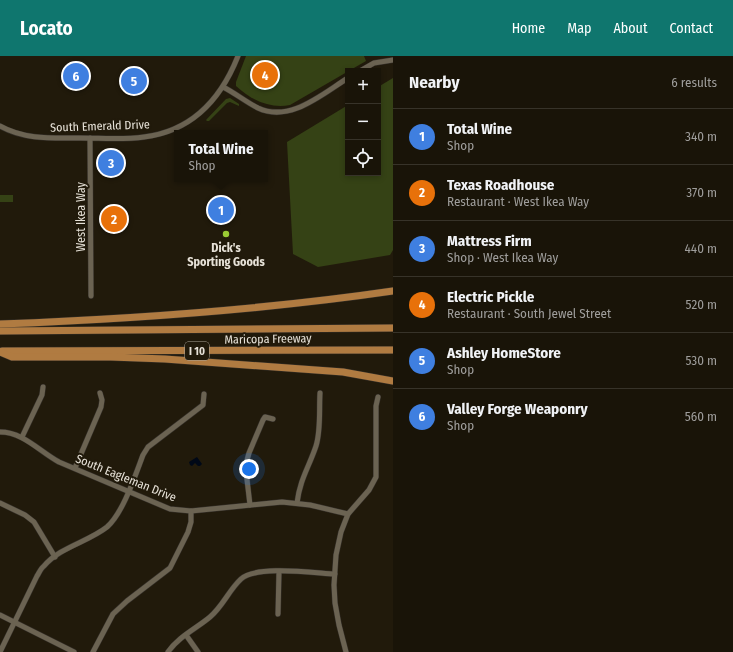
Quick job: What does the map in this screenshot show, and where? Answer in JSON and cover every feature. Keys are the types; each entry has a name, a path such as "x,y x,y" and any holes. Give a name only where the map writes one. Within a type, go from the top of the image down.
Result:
{"highway":[{"path":"0,324 110,320 210,312 393,291"},
{"name":"Maricopa Freeway","path":"0,331 393,328"},
{"name":"Maricopa Freeway","path":"0,352 393,350"},
{"path":"0,352 12,357 111,357 258,365 343,372 393,381"}],"street":[{"name":"South Emerald Drive","path":"0,126 11,132 29,136 90,138 142,137 157,134 178,127 203,111 224,86 238,56"},
{"path":"365,68 374,63 393,60"},
{"path":"224,86 258,108 272,112 281,112 299,108 345,80"},
{"name":"West Ikea Way","path":"90,138 91,296"},
{"path":"22,437 42,395 43,387"},
{"path":"75,468 101,407 102,400 100,393"},
{"path":"297,503 301,481 316,446 320,393"},
{"path":"0,652 37,576 44,565 55,556 107,526 114,519 120,510 143,455 148,447 203,405 204,394"},
{"path":"346,652 336,614 334,574 336,555 348,514 370,490 376,477 376,406 378,397"},
{"path":"250,505 246,471 249,453 263,420 266,417 273,419"},
{"name":"South Eagleman Drive","path":"0,432 12,433 22,437 45,454 128,492 170,509 192,511 275,503 297,503 348,514"},
{"path":"0,503 25,515 34,522 55,556"},
{"path":"93,652 113,614 127,601 170,568 188,532 192,511"},
{"path":"168,652 177,641 218,609 242,578 254,572 334,574"},
{"path":"278,614 279,572"},
{"path":"0,616 74,652"},
{"path":"186,635 198,652"}],"green space":[{"path":"246,56 364,56 366,61 354,68 345,68 345,73 290,105 275,106 261,102 242,91 236,86 236,82"},
{"path":"393,78 393,250 390,255 318,267 293,254 287,142 345,107 345,176 381,176 381,85"},
{"path":"230,98 239,104 239,106 230,102 227,103 209,121 206,120 226,99"},
{"path":"0,195 13,195 13,202 0,202"}],"water":[{"path":"197,457 202,464 200,466 195,463 192,466 190,465 189,462"}],"place":[{"name":"Electric Pickle","path":"265,75"},
{"name":"Valley Forge Weaponry","path":"76,76"},
{"name":"Ashley HomeStore","path":"134,81"},
{"name":"Mattress Firm","path":"111,163"},
{"name":"Total Wine","path":"221,210"},
{"name":"Texas Roadhouse","path":"114,219"},
{"name":"Dick's Sporting Goods","path":"226,234"}]}
